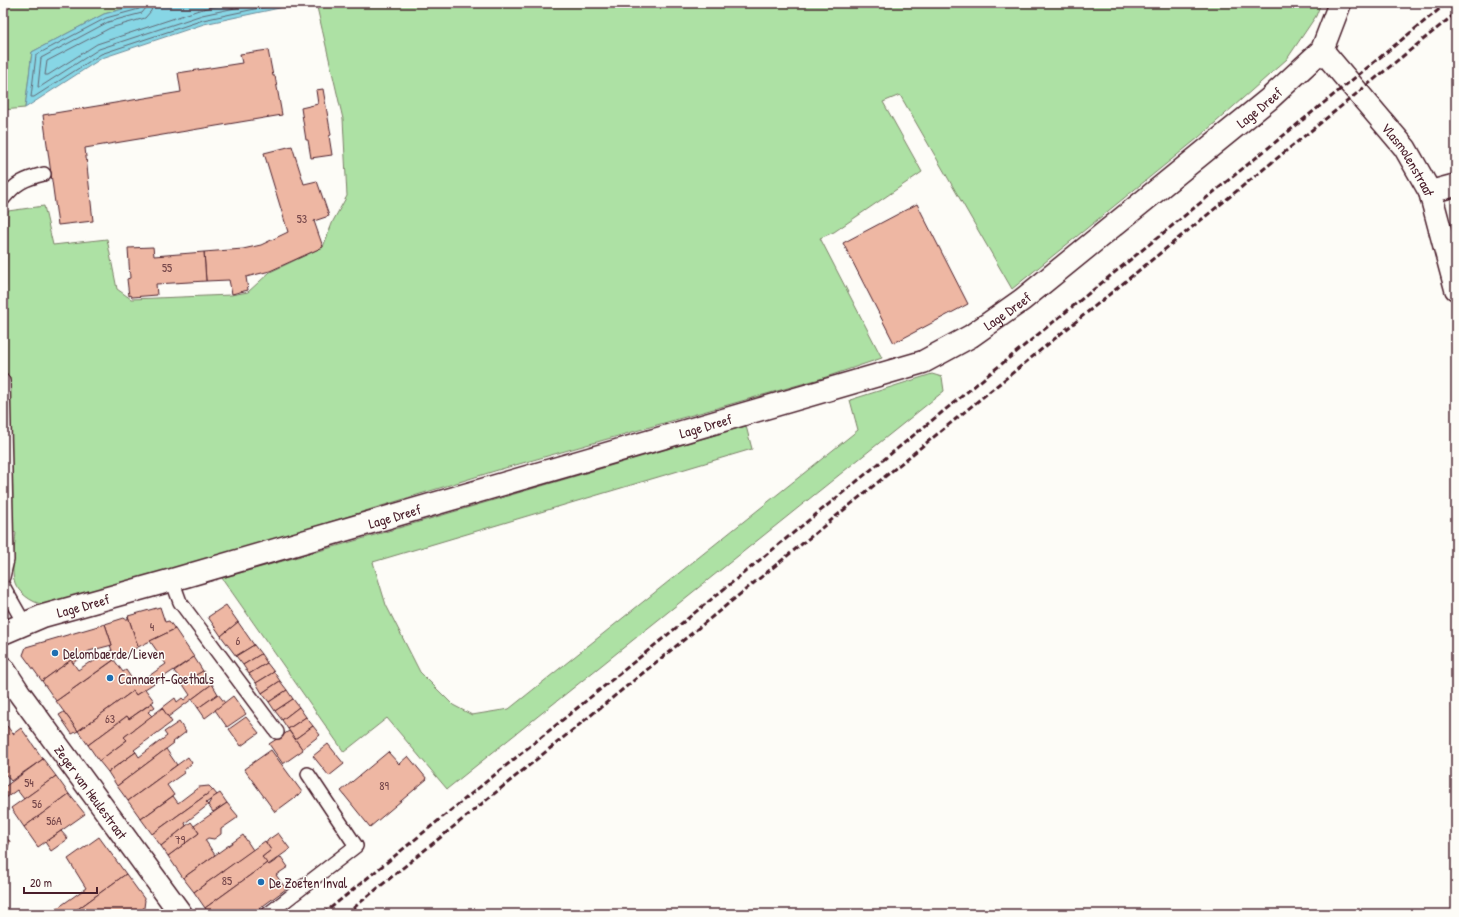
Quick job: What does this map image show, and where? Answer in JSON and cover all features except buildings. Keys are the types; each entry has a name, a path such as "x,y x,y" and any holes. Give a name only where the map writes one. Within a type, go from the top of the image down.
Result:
{"street":[{"path":"1322,50 1340,3"},
{"name":"Vlasmolenstraat","path":"1322,50 1405,148 1430,192 1456,289"},
{"name":"Lage Dreef","path":"3,633 43,616 923,362 971,336 1022,300 1269,99 1322,50"},
{"path":"1430,192 1456,185"},
{"name":"Zeger van Heulestraat","path":"3,668 20,694 181,914"}],"lane":[{"path":"3,199 17,183 29,177 44,174"},
{"path":"3,382 7,560 3,577"},
{"path":"172,580 180,602 276,732"},
{"path":"3,586 24,623"},
{"path":"268,914 356,846 308,774"}],"green space":[{"path":"3,3 145,3 104,14 32,52 25,108 3,110"},
{"path":"316,3 1321,3 1316,16 1287,59 1198,138 1012,289 900,95 883,102 922,172 834,232 820,238 882,358 823,378 498,470 307,529 54,604 34,602 19,590 15,583 13,565 16,532 11,533 3,553 3,287 6,287 8,211 44,206 53,245 107,239 117,289 131,299 231,295 248,292 270,272 323,247 333,221 347,196 343,119"},
{"path":"932,374 942,377 944,391 447,789 387,718 344,752 222,578 344,544 746,426 752,449 373,562 386,605 420,672 453,705 472,715 509,709 858,430 850,400"}],"water":[{"path":"145,3 303,3 204,24 102,58 25,108 32,52 104,14"}],"railway":[{"path":"323,914 1447,3"},
{"path":"346,914 1456,13"}],"place":[{"name":"Delombaerde/Lieven","path":"55,653"},
{"name":"Cannaert-Goethals","path":"110,678"},
{"name":"De Zoeten Inval","path":"261,882"}]}
